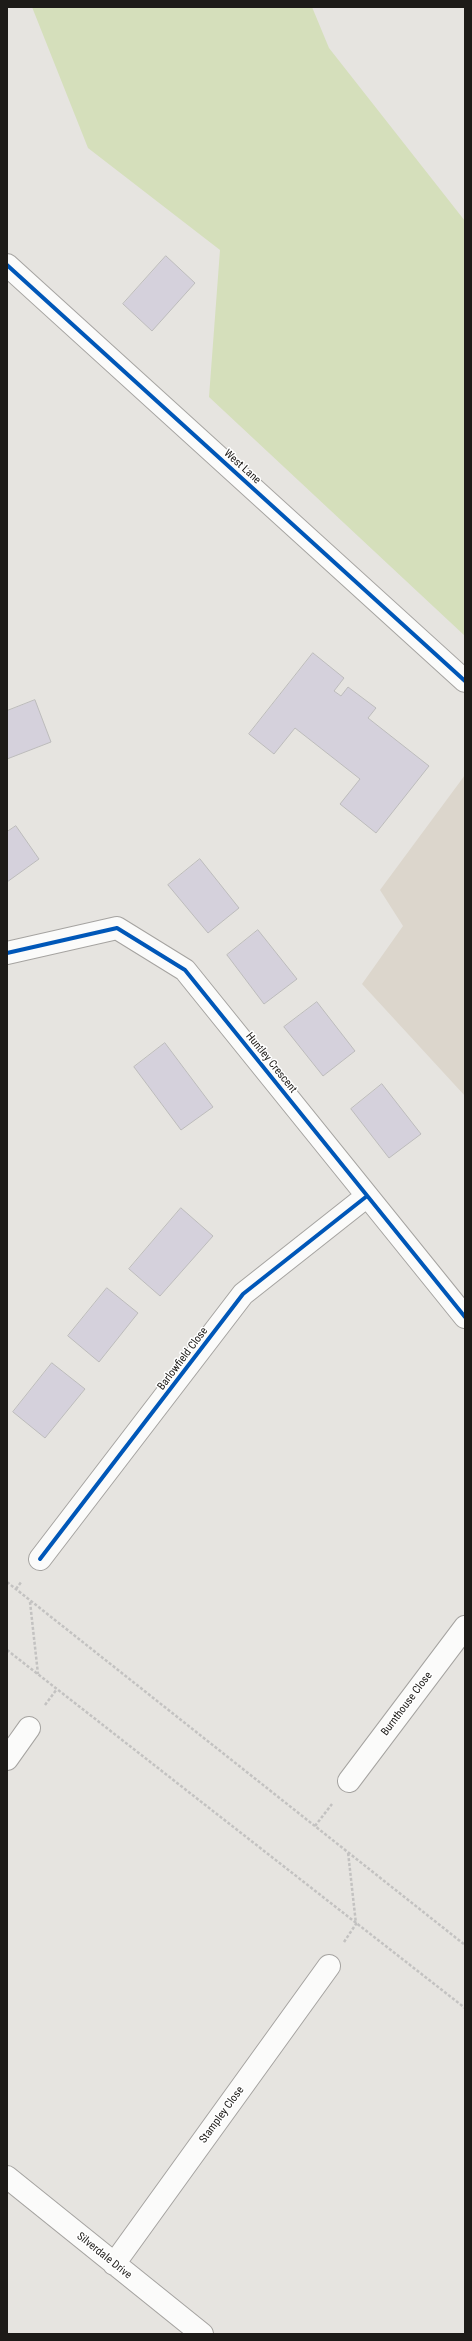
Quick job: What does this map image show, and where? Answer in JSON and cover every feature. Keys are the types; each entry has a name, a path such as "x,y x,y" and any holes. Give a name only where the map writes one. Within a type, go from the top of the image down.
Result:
{"street":[{"name":"West Lane","path":"7,265 465,681"},
{"name":"Huntley Crescent","path":"7,953 117,928 185,970 465,1317"},
{"name":"Barlowfield Close","path":"40,1559 243,1294 367,1196"},
{"name":"Burnthouse Close","path":"349,1782 465,1627"},
{"path":"7,1759 29,1728"},
{"name":"Stampley Close","path":"114,2264 329,1966"},
{"name":"Silverdale Drive","path":"7,2177 202,2334"}],"path":[{"path":"7,1582 465,1945"},
{"path":"30,1601 38,1675"},
{"path":"7,1650 465,2008"},
{"path":"348,1852 356,1924"}],"shaded area":[{"path":"465,775 465,1096 362,984 403,926 380,890"}],"green space":[{"path":"32,7 312,7 329,48 465,221 465,636 209,397 220,250 88,148"}],"building":[{"path":"166,256 195,283 152,331 123,304"},
{"path":"313,653 344,678 334,691 341,696 348,687 376,708 368,718 429,766 376,833 340,804 360,779 295,728 274,754 249,734"},
{"path":"35,700 51,742 7,759 7,711"},
{"path":"16,826 39,859 7,882 7,832"},
{"path":"200,859 239,908 208,933 168,885"},
{"path":"258,930 297,979 264,1004 227,955"},
{"path":"317,1002 355,1051 323,1076 284,1027"},
{"path":"165,1043 213,1107 181,1130 134,1067"},
{"path":"382,1084 421,1134 389,1158 351,1109"},
{"path":"181,1208 213,1236 160,1296 129,1269"},
{"path":"107,1288 138,1313 99,1362 68,1336"},
{"path":"52,1363 85,1389 45,1438 13,1412"}],"cycle path":[{"path":"7,265 465,681"},
{"path":"7,953 117,928 185,970 465,1317"},
{"path":"40,1559 243,1294 367,1196"}]}
